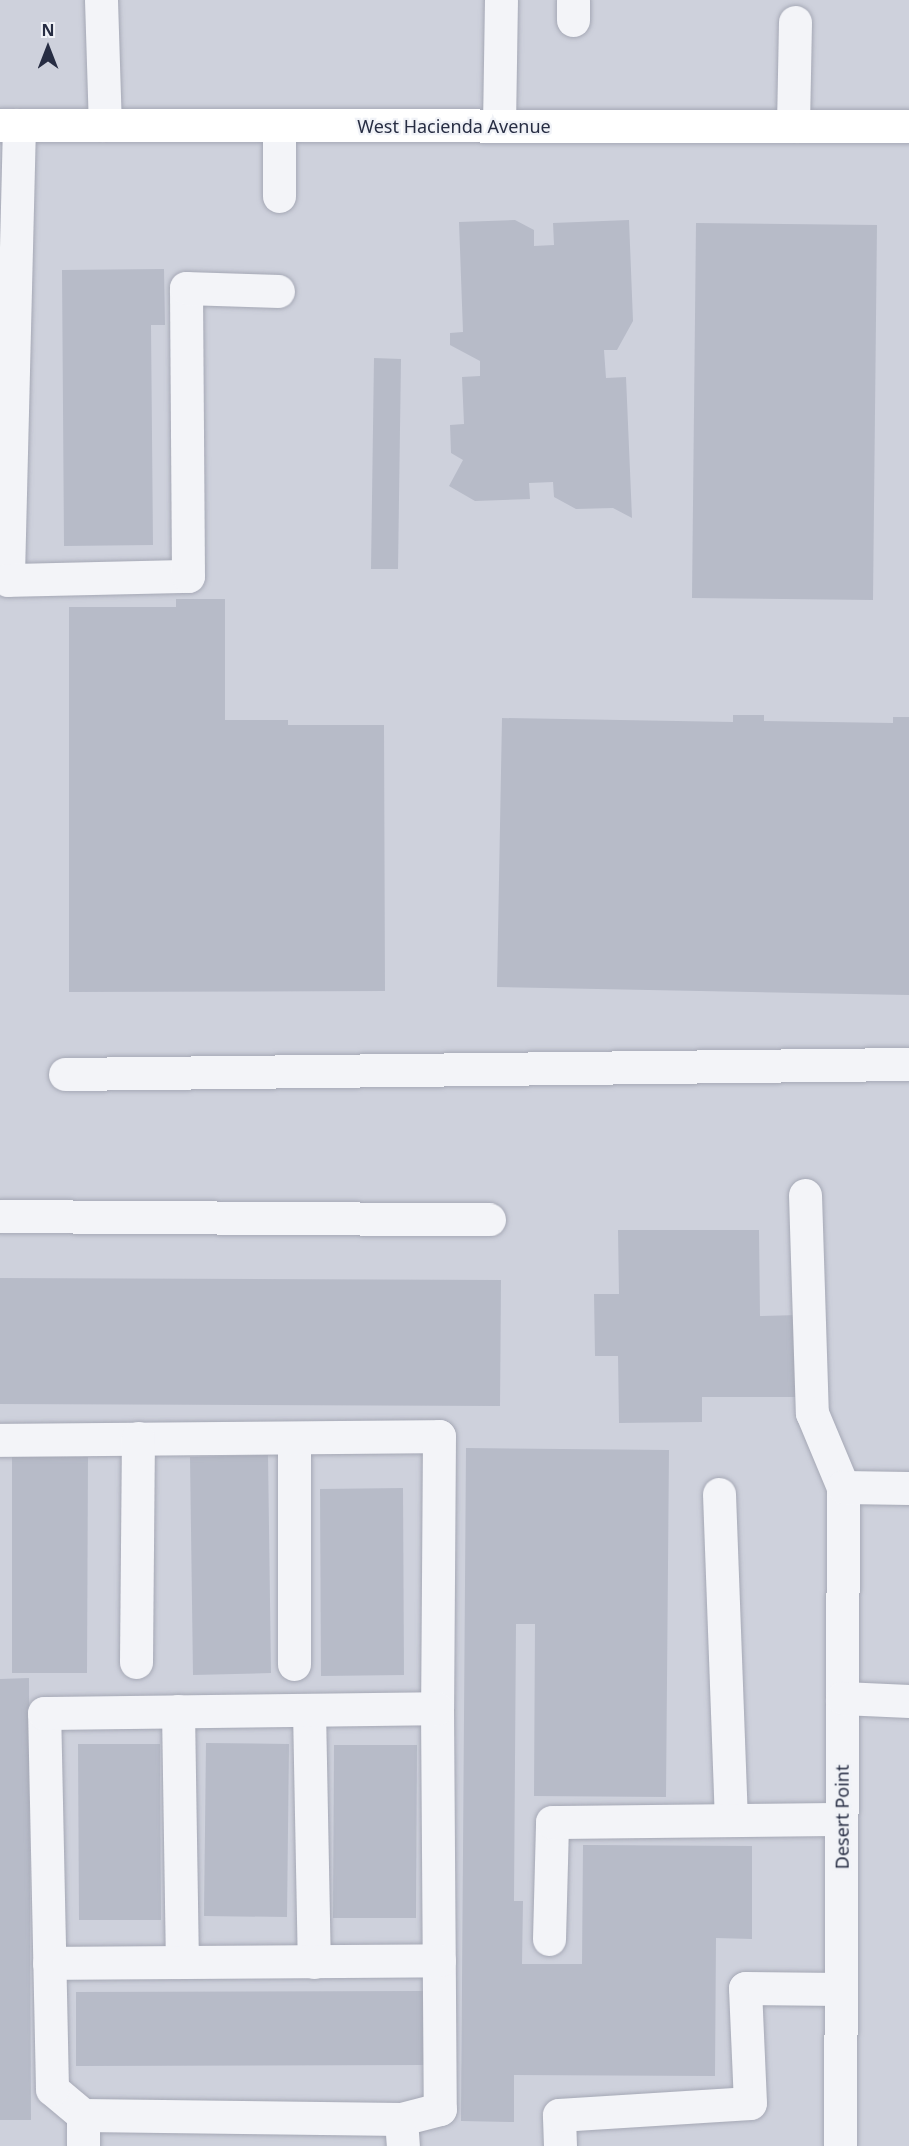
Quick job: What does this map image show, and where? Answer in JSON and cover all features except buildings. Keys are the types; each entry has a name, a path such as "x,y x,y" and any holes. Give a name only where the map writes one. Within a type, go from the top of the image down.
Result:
{"main road":[{"name":"West Hacienda Avenue","path":"10,125 909,126"}],"street":[{"path":"101,0 105,125"},
{"path":"499,126 501,0"},
{"path":"793,126 795,22"},
{"path":"10,125 8,580 188,576 186,288 278,291"},
{"path":"279,126 279,196"},
{"path":"66,1074 909,1064"},
{"path":"805,1196 812,1413 843,1487 909,1488"},
{"path":"0,1216 489,1219"},
{"path":"0,1440 439,1436 437,1708 440,2109 402,2132 83,2131 52,2089 44,1713 437,1708"},
{"path":"136,1662 138,1438"},
{"path":"294,1439 294,1664"},
{"name":"Desert Point","path":"840,2146 843,1487"},
{"path":"719,1494 731,1820"},
{"path":"842,1698 909,1701"},
{"path":"309,1710 314,1962"},
{"path":"178,1711 182,1962"},
{"path":"549,1939 552,1822 842,1819"},
{"path":"49,1963 439,1960"},
{"path":"560,2146 559,2115 750,2103 745,1988 841,1989"}],"shaded area":[{"path":"0,0 909,0 909,2146 0,2146"}]}
